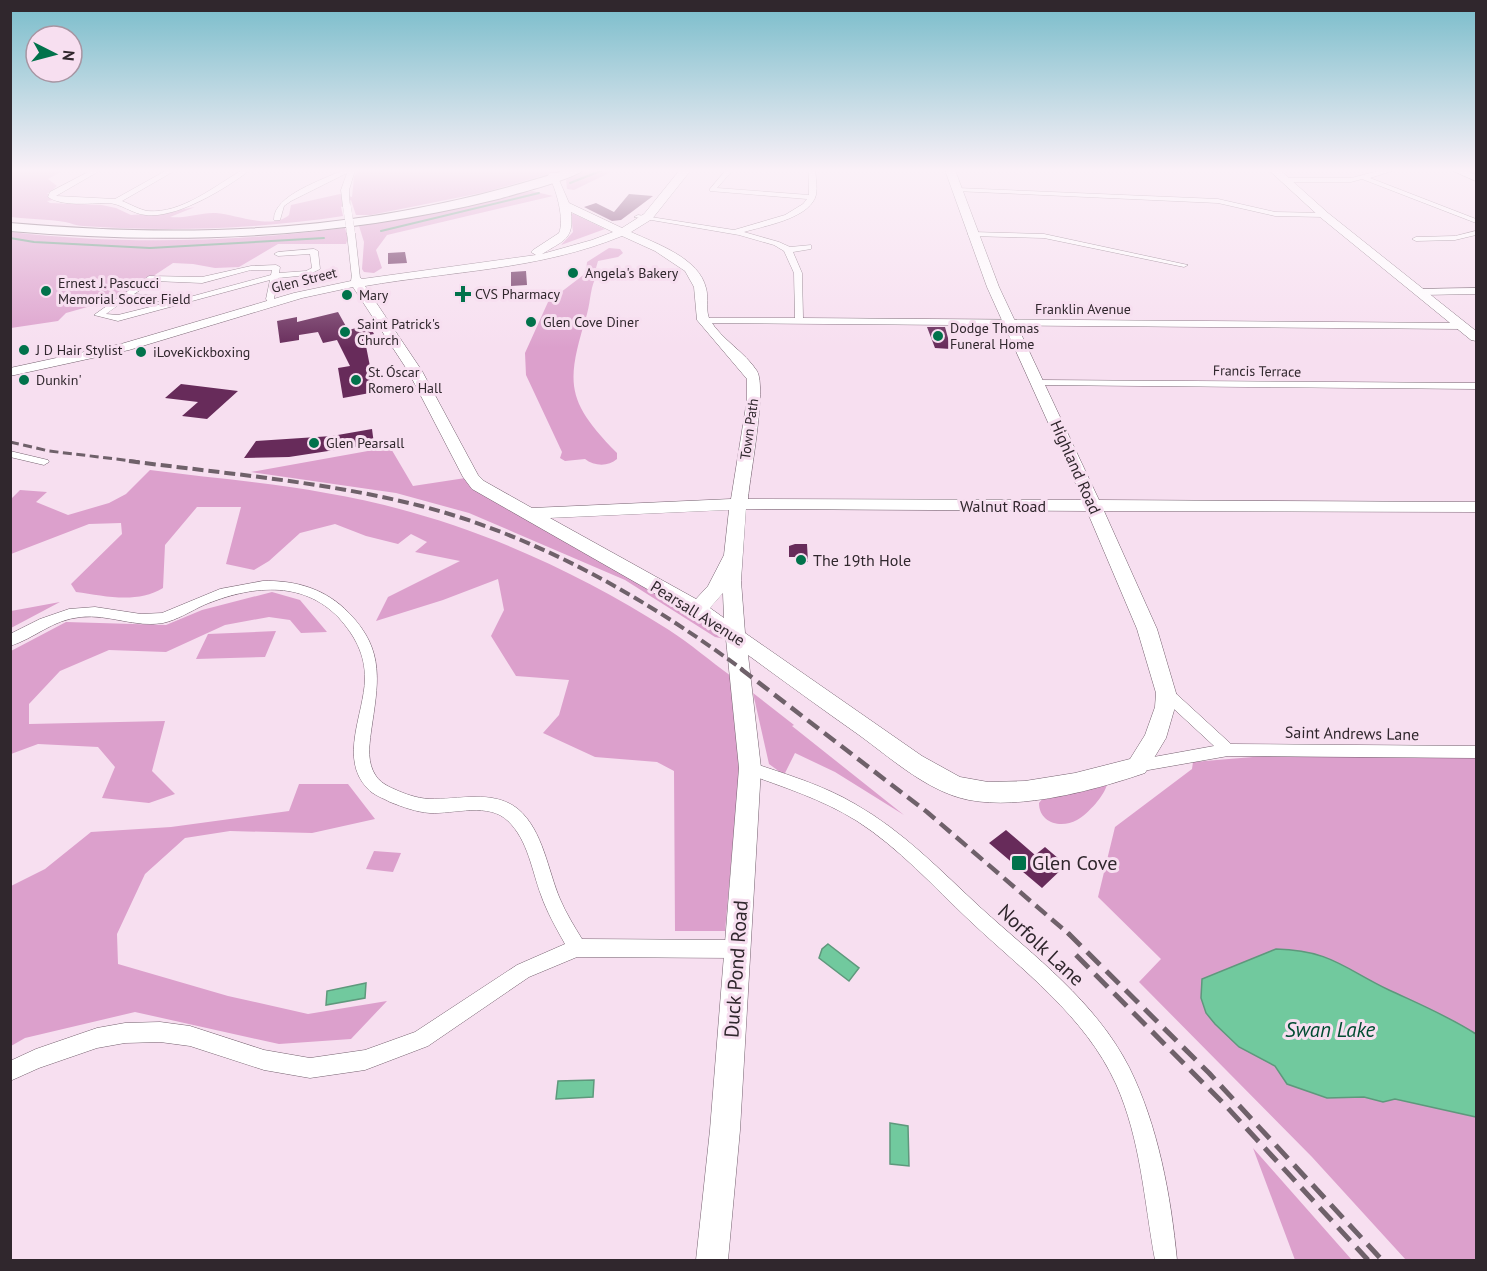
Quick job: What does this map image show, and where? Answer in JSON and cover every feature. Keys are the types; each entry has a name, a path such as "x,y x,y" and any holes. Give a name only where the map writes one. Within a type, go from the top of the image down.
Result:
{"main road":[{"path":"35,229 137,236 287,229"},
{"path":"87,229 142,232 206,229"}],"street":[{"path":"350,229 357,280"},
{"path":"551,251 567,229"},
{"path":"616,229 659,249 690,269 700,286 703,320"},
{"name":"Glen Street","path":"10,366 112,345 357,280 524,257 622,229"},
{"path":"716,229 777,244 788,250 799,274 799,320"},
{"path":"734,232 743,229"},
{"name":"Highland Road","path":"970,229 1009,322 1094,506 1147,629 1166,693 1162,722 1146,754 1137,766"},
{"path":"1342,229 1476,337"},
{"path":"1416,239 1455,238 1476,233"},
{"path":"972,234 1054,238 1184,265"},
{"path":"788,250 808,247"},
{"path":"272,301 276,272 278,252 315,251 316,269 308,273 276,272 251,268 205,280 153,278 98,315 118,318 186,301 276,272"},
{"name":"Glen Street","path":"486,264 551,251"},
{"name":"Pearsall Avenue","path":"357,280 417,374 471,477 489,492 698,609 914,763 953,785 988,792 1026,791 1075,783 1137,766"},
{"path":"1422,292 1476,291"},
{"path":"126,296 186,301"},
{"name":"Glen Street","path":"10,372 115,350 272,301"},
{"name":"Franklin Avenue","path":"703,320 1463,326"},
{"name":"Town Path","path":"703,320 754,378 754,400 733,549 733,610 741,674"},
{"name":"Francis Terrace","path":"1038,382 1476,386"},
{"path":"10,454 44,462"},
{"name":"Walnut Road","path":"529,514 740,504 1476,507"},
{"path":"698,609 716,589 733,549"},
{"path":"10,641 44,622 69,614 90,610 126,617 162,618 221,594 251,586 290,586 325,598 357,627 369,652 372,692 361,756 371,782 387,794 414,804 432,806 481,804 501,808 512,814 528,838 554,908 577,948"},
{"path":"741,674 745,664 758,660 767,661 783,669"},
{"name":"Duck Pond Road","path":"712,1260 725,1130 750,768 741,674"},
{"path":"1166,693 1228,750"},
{"name":"Saint Andrews Lane","path":"1137,766 1228,750 1476,752"},
{"name":"Norfolk Lane","path":"750,768 812,791 848,808 899,843 1067,1000 1097,1034 1121,1072 1139,1121 1154,1185 1166,1260"},
{"path":"10,1071 36,1059 97,1038 125,1033 160,1032 190,1036 264,1060 310,1068 365,1060 421,1039 523,971 577,948 738,949"}],"shaded area":[{"path":"345,229 348,237 346,244 278,244 239,267 215,268 173,263 108,306 98,304 66,313 58,321 11,328 11,232 136,240 220,239"},
{"path":"360,229 411,229 387,235 376,250 382,268 374,273 364,272 362,269 364,242"},
{"path":"573,229 604,229 561,245 573,232"},
{"path":"609,248 620,249 623,253 618,257 598,261 596,268 598,274 592,288 580,338 574,374 579,404 587,419 617,453 617,459 601,465 585,459 565,461 560,458 562,452 526,375 525,353 548,302 586,273 587,262"},
{"path":"390,447 413,486 472,477 725,634 725,639 715,637 625,580 469,513 396,493 251,472"},
{"path":"150,470 326,493 372,502 461,528 505,544 589,583 669,630 731,676 740,765 725,931 675,931 674,771 657,762 595,757 543,733 559,715 569,680 516,676 491,636 504,610 498,579 443,600 376,621 388,597 460,561 415,552 427,542 411,534 398,544 366,536 335,524 300,533 269,561 254,570 226,564 241,507 197,507 165,545 163,588 143,596 121,598 76,592 71,584 122,534 121,523 89,524 11,554 10,500 20,490 47,492 36,502 68,515 109,503 126,494"},
{"path":"272,592 300,600 327,632 301,633 290,620 269,617 225,625 166,652 109,650 60,671 29,704 29,724 165,721 152,771 175,794 149,803 102,798 115,767 98,747 38,744 11,754 11,651 66,622 166,625 202,610"},
{"path":"60,602 11,628 11,611"},
{"path":"276,631 265,657 196,659 208,634"},
{"path":"753,693 904,815 835,772 795,753 784,775 769,764"},
{"path":"1265,756 1476,758 1476,1260 1406,1260 1312,1157 1139,982 1161,959 1098,897 1115,827 1192,769 1193,762"},
{"path":"299,784 348,784 375,819 312,833 230,831 185,838 145,874 117,934 118,964 228,996 308,1014 387,1001 351,1039 279,1044 135,1012 25,1038 11,1046 11,886 45,869 91,832 171,827 289,811"},
{"path":"1107,784 1100,799 1091,809 1071,823 1058,824 1047,820 1040,810 1039,803 1043,798"},
{"path":"374,851 401,853 393,872 366,869"},
{"path":"1253,1148 1351,1259 1353,1260 1295,1260"}],"water":[{"path":"828,944 859,968 849,981 819,958 822,949"},
{"name":"Swan Lake","path":"1276,949 1310,953 1336,962 1476,1034 1476,1117 1395,1099 1383,1102 1364,1097 1327,1098 1287,1084 1275,1066 1239,1047 1206,1013 1201,998 1202,979"},
{"path":"366,983 365,998 326,1005 327,991"},
{"path":"594,1080 593,1097 556,1099 558,1081"},
{"path":"890,1123 908,1126 909,1166 890,1164"}],"building":[{"path":"405,252 407,263 388,264 388,253"},
{"path":"526,271 527,285 511,286 511,272"},
{"path":"338,312 348,330 369,325 374,334 364,336 369,345 366,346 375,392 343,398 338,368 350,366 337,340 323,343 318,332 299,335 299,340 280,343 277,321 297,317 297,322"},
{"name":"Dodge Thomas Funeral Home","path":"927,327 945,327 951,349 935,348"},
{"path":"181,384 238,391 207,419 182,416 198,402 165,398"},
{"name":"Glen Pearsall","path":"372,429 374,444 289,457 244,458 256,441 332,436"},
{"name":"The 19th Hole","path":"807,544 808,562 795,562 795,557 789,557 789,546"},
{"name":"Glen Cove","path":"1006,830 1035,855 1045,847 1066,865 1042,888 989,843"}],"waterway":[{"path":"381,231 388,229"},
{"path":"10,238 34,242 150,248 324,238"}],"railway":[{"path":"10,442 49,451 141,462"},
{"path":"129,461 278,479 352,491 389,498 468,520 551,553 631,595 743,670"},
{"path":"741,669 927,812 1070,935"},
{"path":"1068,933 1209,1073 1382,1260"},
{"path":"1076,955 1225,1105 1368,1260"}],"place":[{"name":"Angela's Bakery","path":"573,273"},
{"name":"Ernest J. Pascucci Memorial Soccer Field","path":"46,291"},
{"name":"CVS Pharmacy","path":"463,294"},
{"name":"Mary","path":"347,295"},
{"name":"Glen Cove Diner","path":"531,322"},
{"name":"Saint Patrick's Church","path":"345,332"},
{"name":"Dodge Thomas Funeral Home","path":"938,336"},
{"name":"J D Hair Stylist","path":"24,350"},
{"name":"iLoveKickboxing","path":"141,352"},
{"name":"Dunkin'","path":"24,380"},
{"name":"St. Óscar Romero Hall","path":"356,380"},
{"name":"Glen Pearsall","path":"314,443"},
{"name":"The 19th Hole","path":"801,560"},
{"name":"Glen Cove","path":"1019,863"}]}
